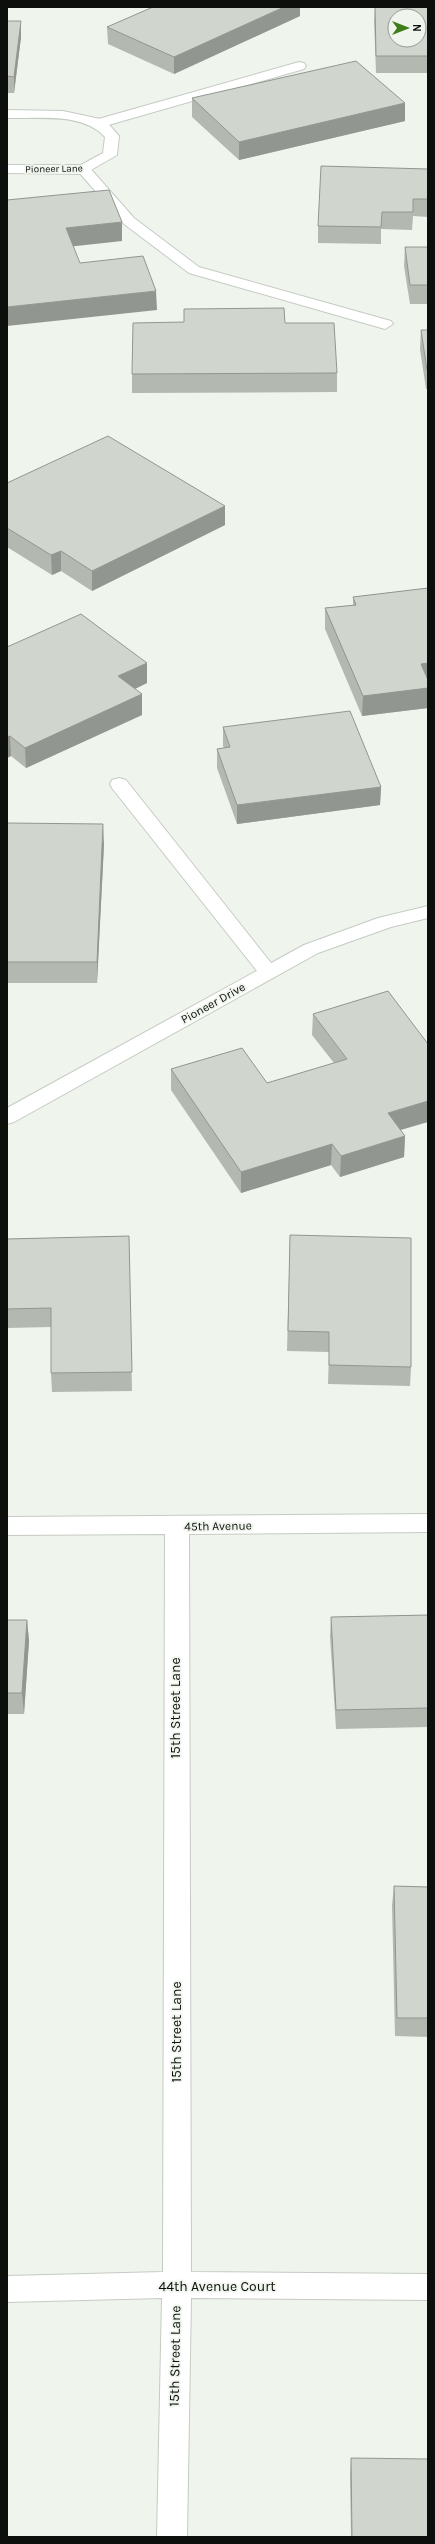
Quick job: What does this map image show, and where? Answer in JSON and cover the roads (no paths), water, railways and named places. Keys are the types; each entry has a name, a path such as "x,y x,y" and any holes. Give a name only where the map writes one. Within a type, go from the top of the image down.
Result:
{"street":[{"path":"7,114 62,115 100,123 299,66"},
{"name":"Pioneer Lane","path":"7,169 84,170 110,155 112,136 100,123"},
{"path":"84,170 129,220 194,270 385,324"},
{"path":"119,784 268,972"},
{"name":"Pioneer Drive","path":"7,1117 311,949 385,922 428,912"},
{"name":"45th Avenue","path":"7,1526 177,1526 428,1523"},
{"name":"15th Street Lane","path":"172,2537 177,2285 177,1526"},
{"name":"44th Avenue Court","path":"7,2289 177,2285 428,2287"}]}
